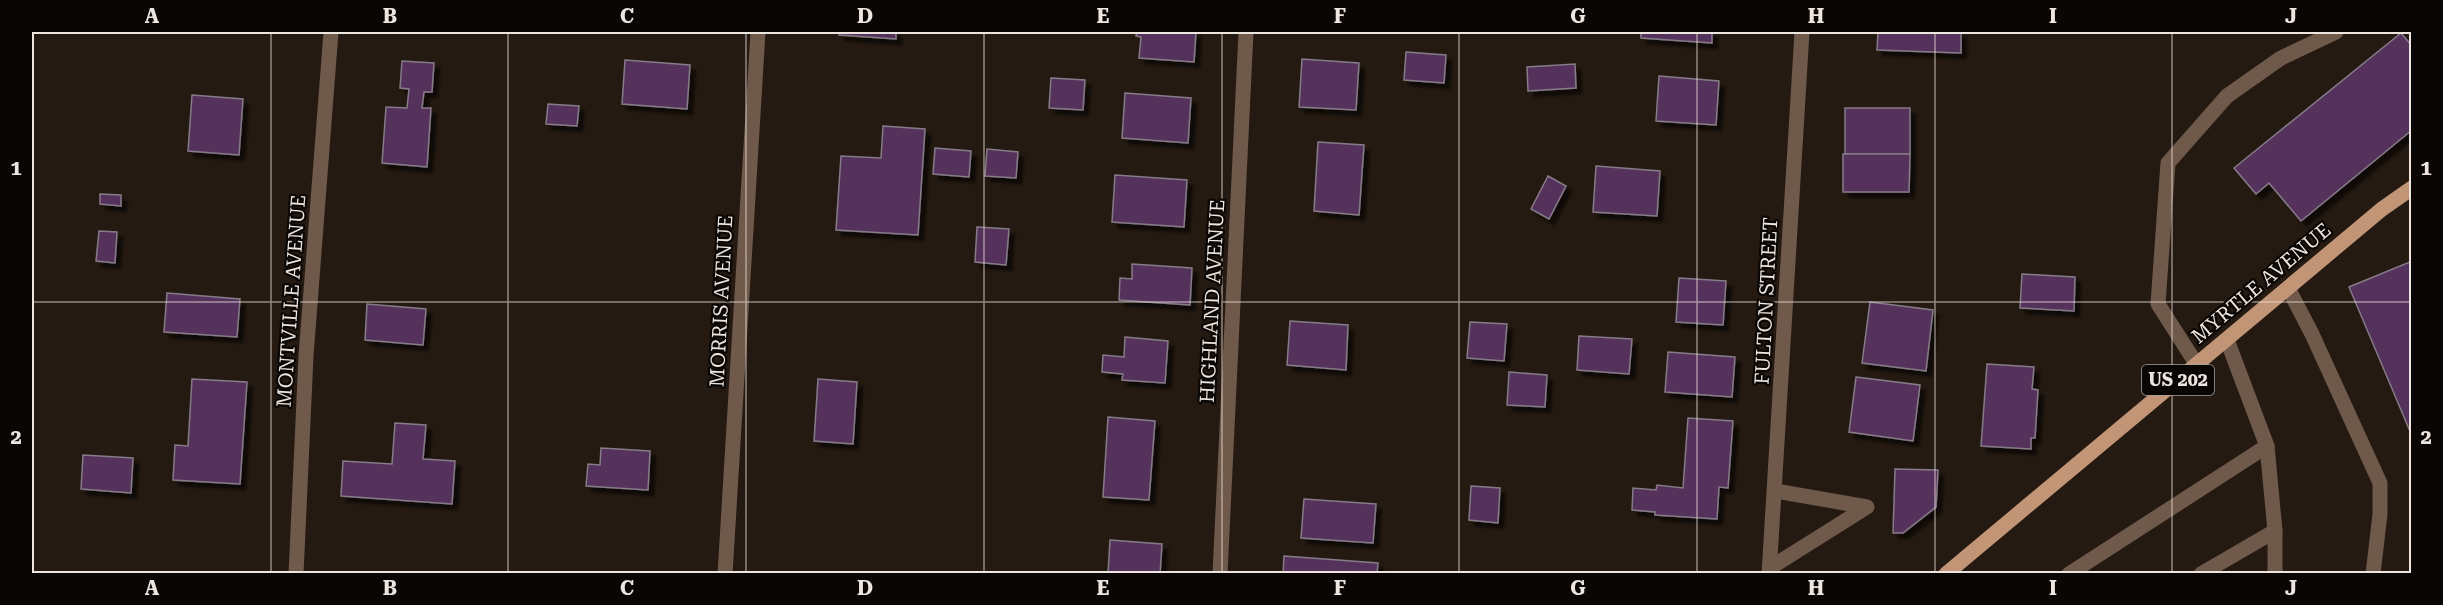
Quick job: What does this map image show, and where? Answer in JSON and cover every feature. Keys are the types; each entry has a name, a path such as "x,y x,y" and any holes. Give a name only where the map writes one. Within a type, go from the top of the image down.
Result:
{"main road":[{"name":"MYRTLE AVENUE","path":"1946,573 2382,209 2412,188"}],"street":[{"name":"MONTVILLE AVENUE","path":"296,573 306,356 331,32"},
{"name":"MORRIS AVENUE","path":"725,573 758,32"},
{"name":"HIGHLAND AVENUE","path":"1220,573 1246,32"},
{"name":"FULTON STREET","path":"1769,571 1776,491 1802,32"},
{"path":"2197,365 2158,304 2168,163 2226,96 2281,58 2336,32"},
{"path":"2288,288 2312,334 2380,483 2380,514 2373,573"},
{"path":"2227,340 2268,446 2275,531 2275,573"},
{"path":"2069,573 2268,446"},
{"path":"1769,571 1867,507 1776,491"},
{"path":"2201,573 2275,531"}],"building":[{"path":"839,32 896,32 896,39 839,35"},
{"path":"1137,32 1196,32 1194,62 1139,58 1141,37 1136,36"},
{"path":"1641,32 1712,32 1712,43 1641,38"},
{"path":"1878,32 1961,32 1961,53 1877,50"},
{"path":"2401,33 2412,46 2412,130 2301,221 2269,183 2256,194 2234,168"},
{"path":"1406,52 1446,55 1444,83 1404,80"},
{"path":"1302,59 1359,63 1356,110 1299,107"},
{"path":"625,60 690,65 687,109 622,104"},
{"path":"402,61 434,63 432,92 424,92 422,108 431,108 427,167 382,163 386,107 407,108 409,89 400,88"},
{"path":"1575,64 1576,88 1528,91 1527,67"},
{"path":"1659,76 1719,81 1716,125 1656,121"},
{"path":"1051,78 1085,80 1083,110 1049,108"},
{"path":"1125,93 1191,98 1188,143 1122,138"},
{"path":"192,95 243,99 239,155 188,151"},
{"path":"548,104 579,106 577,126 546,124"},
{"path":"1845,108 1910,108 1910,154 1845,154"},
{"path":"883,126 925,129 918,235 836,230 841,156 881,158"},
{"path":"1318,142 1364,145 1359,215 1314,211"},
{"path":"935,148 971,151 969,177 933,174"},
{"path":"987,149 1018,152 1016,178 985,176"},
{"path":"1843,154 1910,154 1909,192 1843,192"},
{"path":"1596,166 1660,171 1657,216 1593,212"},
{"path":"1115,175 1187,180 1184,227 1112,222"},
{"path":"1548,176 1566,186 1549,219 1531,209"},
{"path":"100,194 121,195 121,206 100,204"},
{"path":"977,227 1009,229 1006,265 975,262"},
{"path":"99,231 117,232 115,263 96,261"},
{"path":"2412,261 2412,436 2349,287"},
{"path":"1132,264 1192,268 1190,305 1119,300 1120,278 1132,279"},
{"path":"2022,274 2075,277 2074,311 2020,308"},
{"path":"1679,278 1726,281 1723,325 1676,322"},
{"path":"167,293 240,299 237,337 164,332"},
{"path":"1870,302 1933,310 1926,371 1862,363"},
{"path":"367,304 426,309 423,345 365,340"},
{"path":"1290,321 1348,325 1346,370 1287,365"},
{"path":"1470,322 1507,324 1504,361 1467,358"},
{"path":"1579,336 1632,339 1629,374 1577,370"},
{"path":"1125,337 1168,341 1165,383 1122,380 1123,374 1102,372 1103,355 1124,357"},
{"path":"1668,352 1735,357 1732,397 1665,392"},
{"path":"1987,364 2034,367 2032,389 2038,390 2035,438 2031,438 2031,449 1981,446"},
{"path":"1509,372 1547,375 1545,407 1507,405"},
{"path":"1856,377 1920,385 1913,441 1849,432"},
{"path":"192,379 247,382 240,484 173,480 175,445 188,446"},
{"path":"818,379 857,382 853,444 814,441"},
{"path":"1108,417 1155,421 1149,500 1103,497"},
{"path":"1688,418 1733,421 1728,488 1719,487 1717,519 1655,515 1655,512 1632,510 1633,488 1656,490 1657,485 1683,488"},
{"path":"395,423 426,425 423,459 455,461 452,504 341,496 343,461 392,464"},
{"path":"601,448 650,451 648,490 586,486 588,464 600,465"},
{"path":"83,455 133,458 131,493 81,489"},
{"path":"1895,469 1938,470 1936,507 1903,533 1893,533"},
{"path":"1471,486 1500,488 1498,523 1469,520"},
{"path":"1304,499 1376,504 1373,543 1301,538"},
{"path":"1110,540 1162,544 1160,574 1108,574"},
{"path":"1284,556 1378,563 1377,574 1283,574"}]}
